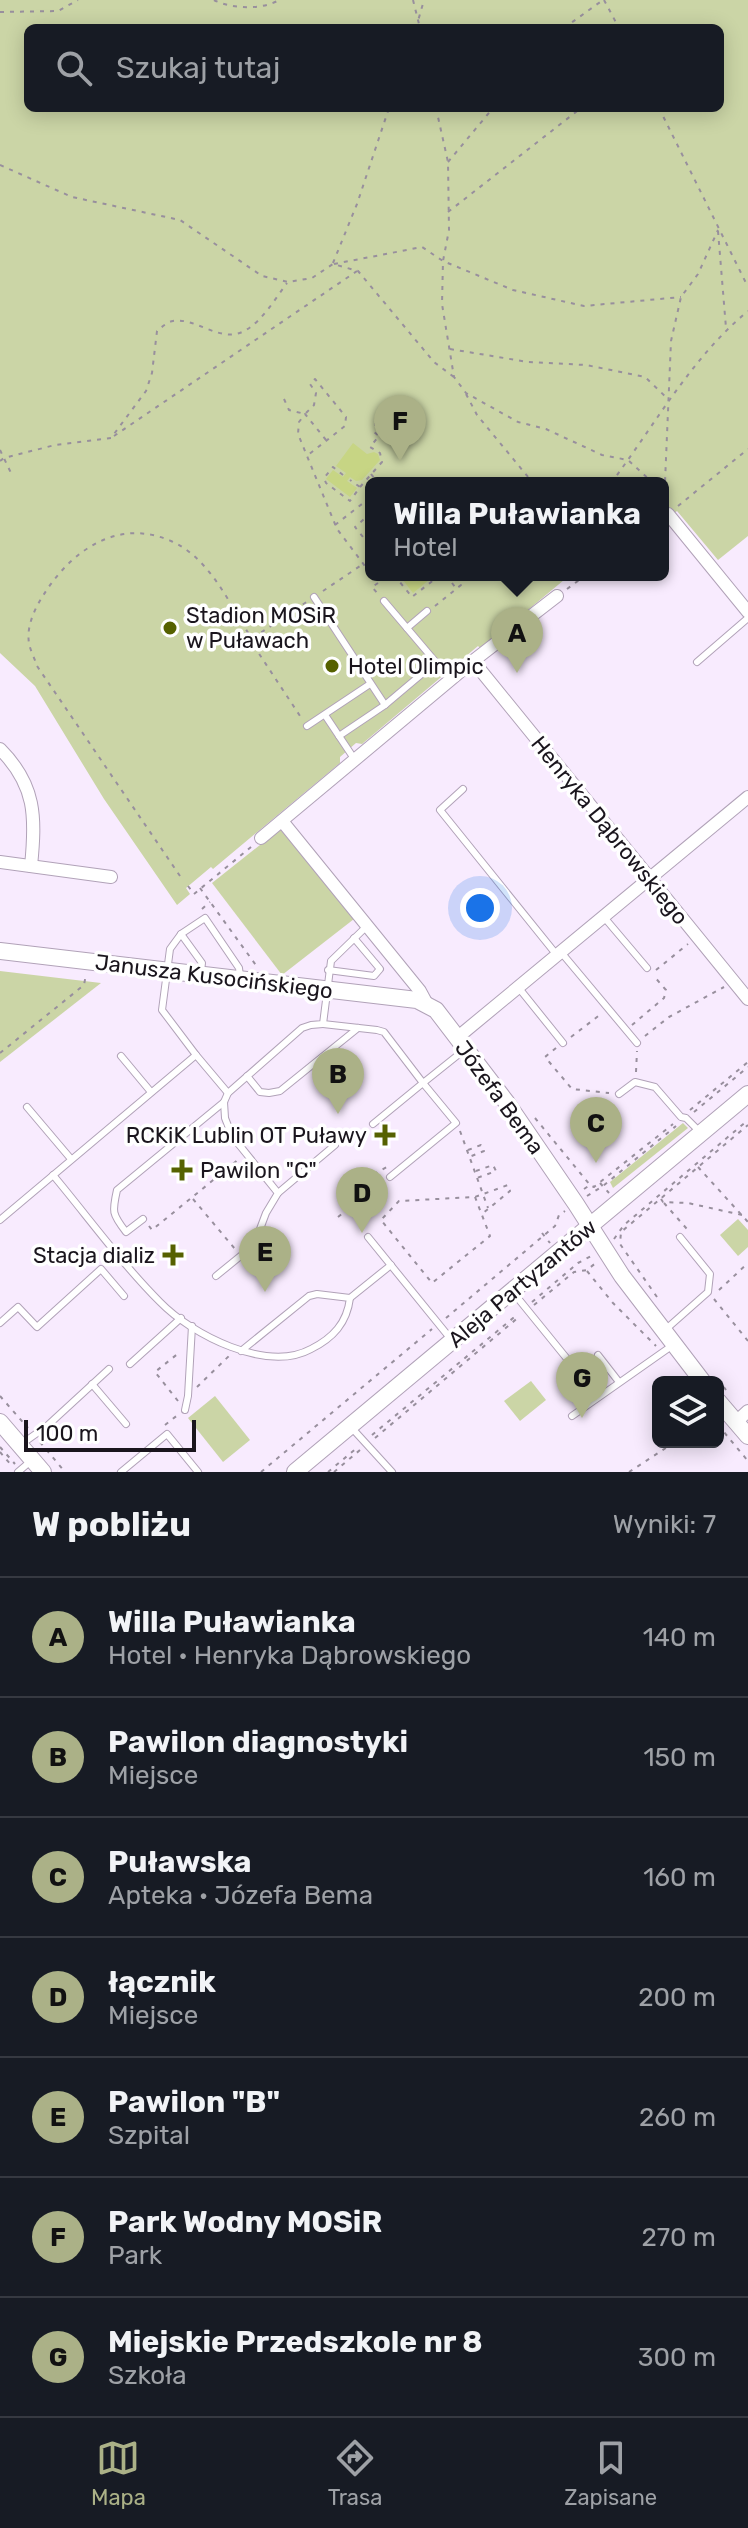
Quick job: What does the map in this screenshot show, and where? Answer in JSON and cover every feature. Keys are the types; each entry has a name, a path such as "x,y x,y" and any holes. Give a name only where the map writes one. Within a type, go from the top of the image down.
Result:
{"street":[{"path":"669,515 748,612"},
{"path":"261,838 473,661 557,596"},
{"name":"Henryka Dąbrowskiego","path":"473,661 748,999"},
{"path":"0,749 24,780 32,801 35,830 31,866"},
{"path":"462,1042 518,987 748,797"},
{"name":"Józefa Bema","path":"282,821 405,972 427,1004 436,1010 462,1042 576,1204 666,1343 697,1376"},
{"path":"0,862 111,877"},
{"name":"Janusza Kusocińskiego","path":"0,951 394,997 427,1004"},
{"path":"394,997 405,972"},
{"name":"Aleja Partyzantów","path":"295,1472 748,1094"},
{"path":"724,1405 742,1416 748,1436"},
{"path":"0,1422 20,1445 26,1469"}],"lane":[{"path":"314,597 385,705"},
{"path":"384,601 451,680"},
{"path":"407,628 427,611"},
{"path":"697,662 748,618"},
{"path":"339,736 385,705 436,662"},
{"path":"307,726 370,684"},
{"path":"325,715 355,760"},
{"path":"463,789 440,810 637,1043"},
{"path":"603,916 647,968"},
{"path":"228,1093 162,1010 170,949 181,934 205,918 239,968 240,979"},
{"path":"323,1024 331,961 367,926"},
{"path":"181,934 202,963 201,975"},
{"path":"328,970 374,976 380,969 354,938"},
{"path":"518,987 563,1043"},
{"path":"143,1219 126,1232 113,1211 117,1190 224,1102 228,1093 302,1028 311,1025 384,1032 456,1123 390,1177"},
{"path":"247,1076 260,1092 280,1091 358,1028"},
{"path":"373,1124 423,1083 462,1042"},
{"path":"0,1220 196,1055"},
{"path":"121,1056 151,1092"},
{"path":"619,1094 635,1082 655,1087 701,1133"},
{"path":"224,1102 227,1127 278,1193"},
{"path":"27,1107 71,1159"},
{"path":"216,1276 254,1245 266,1213 278,1193 335,1145"},
{"path":"53,1175 162,1304 192,1325 238,1350 276,1357 309,1350 337,1331 344,1322 350,1298 391,1265"},
{"path":"368,1237 452,1341"},
{"path":"572,1416 666,1343 710,1294 710,1274 680,1237"},
{"path":"0,1323 18,1307 37,1327 101,1269 124,1296"},
{"path":"512,1291 568,1360"},
{"path":"238,1350 309,1296 350,1298"},
{"path":"130,1364 181,1318"},
{"path":"185,1410 192,1325"},
{"path":"598,1355 619,1382"},
{"path":"20,1445 47,1426 109,1369"},
{"path":"92,1384 126,1424"},
{"path":"350,1426 392,1472"},
{"path":"121,1472 167,1434 198,1472"}],"path":[{"path":"0,12 58,11 78,0"},
{"path":"214,0 223,5 269,6 279,0"},
{"path":"413,0 418,21"},
{"path":"418,21 424,0"},
{"path":"570,24 604,0 617,24"},
{"path":"333,264 388,112"},
{"path":"437,112 448,162 449,230 443,261 442,304 454,377"},
{"path":"448,162 490,112"},
{"path":"447,213 576,112"},
{"path":"661,112 748,287"},
{"path":"0,165 72,197 180,220 262,276 288,282 312,278 333,264 422,247 443,261 513,290 584,306 681,297"},
{"path":"665,477 671,341 681,297 698,274 718,230"},
{"path":"718,230 726,330"},
{"path":"333,264 358,271 434,362 454,377 477,415 528,477"},
{"path":"0,461 55,445 111,438 358,271"},
{"path":"111,438 146,391 152,373 157,331 170,321 187,321 216,333 242,333 258,321 288,282"},
{"path":"615,477 669,400 726,330 748,311"},
{"path":"448,349 528,362 586,365 645,377 669,400"},
{"path":"307,456 345,426 347,421 315,379 310,384 316,393 314,405 299,422 298,434 335,525 365,566"},
{"path":"466,393 518,422 556,433 602,455 628,460 646,477"},
{"path":"284,399 289,410 305,414 326,440"},
{"path":"368,477 382,462 380,453 370,447 379,436 375,434"},
{"path":"669,513 748,449"},
{"path":"0,450 11,473"},
{"path":"343,475 333,467 324,478 326,483 350,501 365,481"},
{"path":"350,480 360,487"},
{"path":"335,525 365,502"},
{"path":"365,518 355,527 365,540"},
{"path":"180,876 37,666 29,642 29,626 38,603 55,578 77,554 101,539 134,534 161,537 173,542 191,553 205,567 307,726"},
{"path":"376,581 378,583 372,587 384,601"},
{"path":"399,581 412,597 432,581"},
{"path":"451,581 457,588"},
{"path":"427,611 461,585 461,581"},
{"path":"557,596 578,581"},
{"path":"188,886 194,894 261,838"},
{"path":"200,888 262,973"},
{"path":"626,1029 664,998 666,990 652,973 697,937"},
{"path":"0,1052 84,985 88,962"},
{"path":"635,1082 637,1043 669,1017 720,991 732,980"},
{"path":"608,1008 545,1057 572,1089 619,1094"},
{"path":"261,1472 551,1229 559,1215 603,1186 748,1064"},
{"path":"590,1185 594,1187 683,1118"},
{"path":"328,1472 578,1263 616,1237 618,1230 748,1120"},
{"path":"456,1123 488,1209"},
{"path":"620,1244 621,1232 748,1125"},
{"path":"467,1150 481,1145 484,1151 469,1157"},
{"path":"143,1219 152,1230 246,1153"},
{"path":"475,1172 493,1165 496,1171 477,1178"},
{"path":"698,1167 748,1222"},
{"path":"338,1217 382,1182 380,1179 365,1191 363,1189 382,1169"},
{"path":"475,1197 490,1236 432,1283 381,1220 399,1201 475,1197 508,1185 510,1191 482,1214"},
{"path":"192,1198 241,1256"},
{"path":"662,1200 742,1215"},
{"path":"662,1200 687,1229 680,1237"},
{"path":"748,1263 710,1294 748,1341"},
{"path":"526,1309 574,1272 587,1270 613,1303 666,1343"},
{"path":"167,1434 165,1426 185,1410 155,1372 191,1343"},
{"path":"188,1396 238,1350"},
{"path":"724,1432 748,1461"},
{"path":"334,1472 365,1443"},
{"path":"629,1472 666,1448"},
{"path":"0,1449 26,1469"}],"shaded area":[{"path":"0,0 748,0 748,536 718,560 677,511 669,517 669,477 365,477 365,581 563,581 481,649 478,646 362,744 356,743 340,757 340,763 186,888 190,894 177,905 104,799 35,686 0,653"},
{"path":"353,443 367,454 378,454 380,460 362,480 356,481 350,477 347,481 357,488 350,497 326,479 333,470 343,477 346,473 336,466"},
{"path":"404,581 428,581 413,593"},
{"path":"280,829 354,919 282,975 212,883"},
{"path":"0,971 101,983 0,1062"},
{"path":"683,1123 688,1128 613,1188 610,1182"},
{"path":"738,1219 748,1230 748,1247 738,1256 720,1235"},
{"path":"531,1381 546,1400 520,1421 504,1401"},
{"path":"215,1396 250,1440 223,1462 188,1418"}],"place":[{"name":"Park Wodny MOSiR","path":"400,461"},
{"name":"Stadion MOSiR w Puławach","path":"170,628"},
{"name":"Hotel Olimpic","path":"332,666"},
{"name":"Willa Puławianka","path":"517,673"},
{"name":"Pawilon diagnostyki","path":"338,1114"},
{"name":"RCKiK Lublin OT Puławy","path":"385,1135"},
{"name":"Puławska","path":"596,1163"},
{"name":"Pawilon \"C\"","path":"182,1170"},
{"name":"łącznik","path":"362,1233"},
{"name":"Stacja dializ","path":"173,1255"},
{"name":"Pawilon \"B\"","path":"265,1292"},
{"name":"Miejskie Przedszkole nr 8","path":"582,1418"}]}
